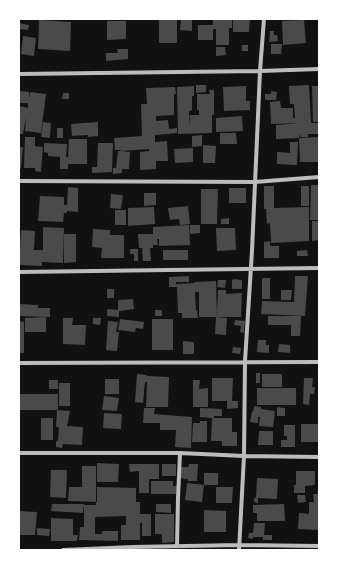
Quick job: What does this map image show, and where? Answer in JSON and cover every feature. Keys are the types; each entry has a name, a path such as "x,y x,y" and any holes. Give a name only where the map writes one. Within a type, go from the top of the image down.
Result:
{"street":[{"path":"239,548 244,456 244,361 251,269 260,71 264,19"},
{"path":"19,74 260,71 319,68"},
{"path":"19,181 255,182 319,177"},
{"path":"19,272 319,268"},
{"path":"19,363 244,361 319,362"},
{"path":"19,453 180,453 319,457"},
{"path":"178,546 180,453"},
{"path":"63,550 178,546 239,548 319,546"}],"building":[{"path":"159,19 177,19 177,43 159,43"},
{"path":"181,19 192,19 192,31 180,30"},
{"path":"213,19 232,19 232,28 229,28 229,45 216,45 216,29 213,29 213,40 198,40 198,25 213,25"},
{"path":"233,19 250,19 249,32 233,32"},
{"path":"39,20 71,22 70,51 38,49"},
{"path":"304,20 306,43 283,45 282,21"},
{"path":"107,21 126,21 126,39 107,40"},
{"path":"19,23 29,25 28,30 19,29"},
{"path":"270,31 274,31 274,35 277,35 278,41 269,42"},
{"path":"23,36 36,38 34,56 21,54"},
{"path":"271,44 282,44 281,54 271,54"},
{"path":"242,45 248,45 248,51 242,51"},
{"path":"216,47 225,47 226,55 216,56"},
{"path":"117,49 128,49 128,59 106,61 106,53 118,53"},
{"path":"196,85 206,85 206,92 196,93"},
{"path":"309,85 311,123 319,123 319,134 308,134 308,137 300,137 299,133 299,138 276,139 276,125 300,123 271,124 270,102 280,101 281,108 293,108 293,118 295,118 294,104 290,104 289,86"},
{"path":"194,86 192,110 189,111 190,128 190,115 199,115 199,110 197,110 197,94 210,94 209,90 214,90 212,133 178,134 177,87"},
{"path":"246,86 246,101 250,101 250,110 224,111 223,87"},
{"path":"312,86 319,86 319,122 313,122"},
{"path":"175,87 176,94 174,94 174,115 156,116 156,121 168,120 169,129 177,128 177,133 155,135 155,142 167,141 168,161 156,161 156,169 140,170 140,152 149,151 149,149 115,150 114,138 142,136 141,104 147,104 146,88"},
{"path":"19,91 29,92 29,99 30,92 46,94 41,133 25,131 26,117 23,134 19,134 19,106 28,108 28,103 19,103"},
{"path":"271,91 277,92 276,100 265,100 265,94 271,94"},
{"path":"63,93 69,93 69,99 62,99"},
{"path":"242,116 243,131 216,132 216,118"},
{"path":"43,122 51,123 50,138 41,137"},
{"path":"98,122 98,136 72,136 71,124"},
{"path":"57,128 63,128 63,138 57,138"},
{"path":"220,133 236,133 237,144 220,144"},
{"path":"202,135 202,146 192,147 192,136"},
{"path":"25,137 35,137 35,146 43,147 41,172 35,171 35,168 24,168"},
{"path":"319,137 319,162 300,162 299,138"},
{"path":"69,139 87,139 87,164 68,164 68,169 60,169 60,157 48,156 48,153 44,152 44,143 67,144 66,157 68,157"},
{"path":"290,142 298,142 297,165 277,164 277,152 290,153"},
{"path":"98,143 113,143 112,172 92,173 92,167 97,167"},
{"path":"203,145 216,146 215,163 203,163"},
{"path":"19,147 23,147 21,169 19,169"},
{"path":"193,148 193,162 175,163 174,149"},
{"path":"118,151 130,152 129,169 117,169"},
{"path":"113,168 122,169 122,173 113,174"},
{"path":"311,185 318,185 318,220 310,220"},
{"path":"264,186 274,186 274,208 309,207 309,241 271,243 270,223 267,224 266,209 264,209"},
{"path":"301,186 309,186 309,206 301,206"},
{"path":"68,187 78,188 78,212 67,211 67,213 64,213 63,222 38,221 40,196 64,197 64,205 67,205"},
{"path":"229,188 246,188 246,203 229,203"},
{"path":"201,189 218,189 217,224 201,224"},
{"path":"144,193 156,193 156,205 144,206"},
{"path":"111,194 123,195 121,209 110,208"},
{"path":"188,206 190,224 180,225 179,219 170,220 168,208"},
{"path":"154,207 155,224 128,226 128,208"},
{"path":"115,210 126,210 126,225 115,225"},
{"path":"229,218 229,224 221,224 221,219"},
{"path":"312,221 319,221 319,240 312,241"},
{"path":"189,225 190,245 159,246 159,239 157,239 158,245 153,245 153,248 150,248 151,261 143,261 142,248 139,248 138,234 153,234 153,227"},
{"path":"190,225 200,225 200,233 190,234"},
{"path":"43,227 64,228 63,263 42,262 42,266 19,265 21,230 35,231 34,250 43,250"},
{"path":"216,228 235,228 236,250 217,251"},
{"path":"93,229 110,230 110,235 124,235 124,258 101,258 102,248 92,247"},
{"path":"64,234 76,234 76,262 64,263"},
{"path":"270,241 270,246 279,246 279,258 264,258 264,242"},
{"path":"130,249 138,249 138,261 134,261 134,254 130,254"},
{"path":"163,250 188,250 188,260 163,260"},
{"path":"307,250 308,256 297,256 297,251"},
{"path":"189,276 189,282 176,282 176,284 216,281 217,317 199,317 199,292 195,292 198,318 182,318 182,313 178,313 177,287 169,287 169,277"},
{"path":"295,276 308,276 305,316 261,314 262,301 294,302"},
{"path":"262,278 270,278 270,299 262,299"},
{"path":"218,280 226,280 225,288 217,287"},
{"path":"232,280 242,280 242,289 232,289"},
{"path":"107,289 114,289 114,298 107,298"},
{"path":"218,290 226,290 226,294 242,293 241,317 217,317"},
{"path":"281,290 292,290 291,300 281,300"},
{"path":"133,299 134,309 119,311 119,317 107,316 107,309 118,310 118,300"},
{"path":"19,304 38,305 38,308 50,308 50,317 19,316"},
{"path":"155,310 162,310 162,316 155,316"},
{"path":"268,316 301,316 300,336 291,336 291,325 268,325"},
{"path":"46,317 46,332 25,332 25,318"},
{"path":"216,317 227,318 226,335 215,334"},
{"path":"63,318 73,318 72,325 86,325 85,345 63,344"},
{"path":"93,318 101,318 100,325 93,324"},
{"path":"120,319 144,322 143,329 136,328 135,332 118,330"},
{"path":"152,319 173,319 173,350 152,350"},
{"path":"235,320 245,321 244,333 240,332 241,326 234,325"},
{"path":"19,321 24,322 24,353 19,353"},
{"path":"108,321 118,322 116,332 119,332 117,351 106,350"},
{"path":"258,340 266,340 266,345 269,345 269,353 257,352"},
{"path":"183,341 194,342 194,354 183,354"},
{"path":"279,344 290,345 290,353 278,352"},
{"path":"233,347 241,348 240,354 232,353"},
{"path":"256,373 260,373 260,383 256,383"},
{"path":"137,374 169,377 168,407 146,407 147,382 145,382 143,403 135,402"},
{"path":"262,374 282,374 282,387 262,387"},
{"path":"212,378 233,378 232,401 238,401 238,408 227,409 227,401 212,401"},
{"path":"304,378 313,378 312,387 315,387 314,394 310,394 309,405 303,404"},
{"path":"105,379 119,379 119,394 105,394"},
{"path":"49,380 58,380 58,389 49,389"},
{"path":"193,380 200,380 199,389 208,388 208,407 193,407"},
{"path":"59,383 70,383 70,406 59,406"},
{"path":"257,388 296,388 296,405 257,405"},
{"path":"19,394 58,394 58,410 19,410"},
{"path":"104,396 119,398 117,411 102,410"},
{"path":"254,406 261,407 261,409 275,411 273,427 259,426 260,417 258,417 258,423 250,422"},
{"path":"277,407 285,408 285,416 277,416"},
{"path":"144,408 155,408 154,414 192,417 191,448 175,447 176,430 160,430 160,423 143,423"},
{"path":"200,408 222,409 222,416 214,416 214,418 232,418 232,432 237,432 237,446 222,446 222,441 211,441 212,418 200,417"},
{"path":"57,410 70,411 67,426 83,427 82,445 63,444 62,448 56,447 59,427 56,427"},
{"path":"104,413 122,414 121,429 103,428"},
{"path":"41,418 53,418 53,440 41,440"},
{"path":"200,421 207,421 207,442 192,442 193,423 200,423"},
{"path":"301,424 319,424 319,442 301,442"},
{"path":"284,425 295,425 295,447 281,447 281,440 287,440 287,436 284,436"},
{"path":"259,431 273,431 273,445 258,445"},
{"path":"97,463 119,464 118,482 97,482"},
{"path":"129,464 159,464 159,479 149,479 149,493 139,493 139,471 130,472"},
{"path":"162,464 176,464 176,476 162,476"},
{"path":"189,464 198,464 197,481 188,481 188,479 180,478 181,467 188,467"},
{"path":"82,466 96,466 96,502 68,501 69,487 82,487"},
{"path":"51,470 67,470 66,498 50,497"},
{"path":"296,471 315,471 315,485 305,486 305,493 294,493 294,485 296,485"},
{"path":"204,473 218,473 218,485 204,485"},
{"path":"257,478 278,479 277,499 258,498 258,503 254,502 254,498 256,498"},
{"path":"151,481 173,481 173,486 177,486 176,494 151,494"},
{"path":"187,483 204,485 202,502 185,500"},
{"path":"97,487 136,488 136,502 140,502 140,514 151,514 151,536 142,536 142,523 140,523 140,540 121,540 121,525 126,525 126,516 95,517 95,534 102,534 102,531 118,531 118,541 79,540 80,527 84,527 84,505 96,505"},
{"path":"216,487 233,487 232,503 216,503"},
{"path":"317,492 319,492 319,530 298,529 299,513 309,514 309,502 314,502 313,494 318,494"},
{"path":"297,495 305,495 306,502 298,503"},
{"path":"52,504 84,504 83,513 51,511"},
{"path":"156,504 171,504 171,513 156,512"},
{"path":"284,504 285,521 257,521 257,513 253,513 253,505"},
{"path":"204,510 226,511 226,532 204,532"},
{"path":"19,511 37,512 35,535 19,535"},
{"path":"155,514 174,514 174,542 162,543 162,534 155,534"},
{"path":"51,518 73,519 73,535 78,535 77,541 51,541"},
{"path":"254,523 265,523 264,535 272,535 272,540 263,540 263,537 253,537 253,539 248,538 249,533 253,533"},
{"path":"37,528 50,529 49,536 37,535"}]}
